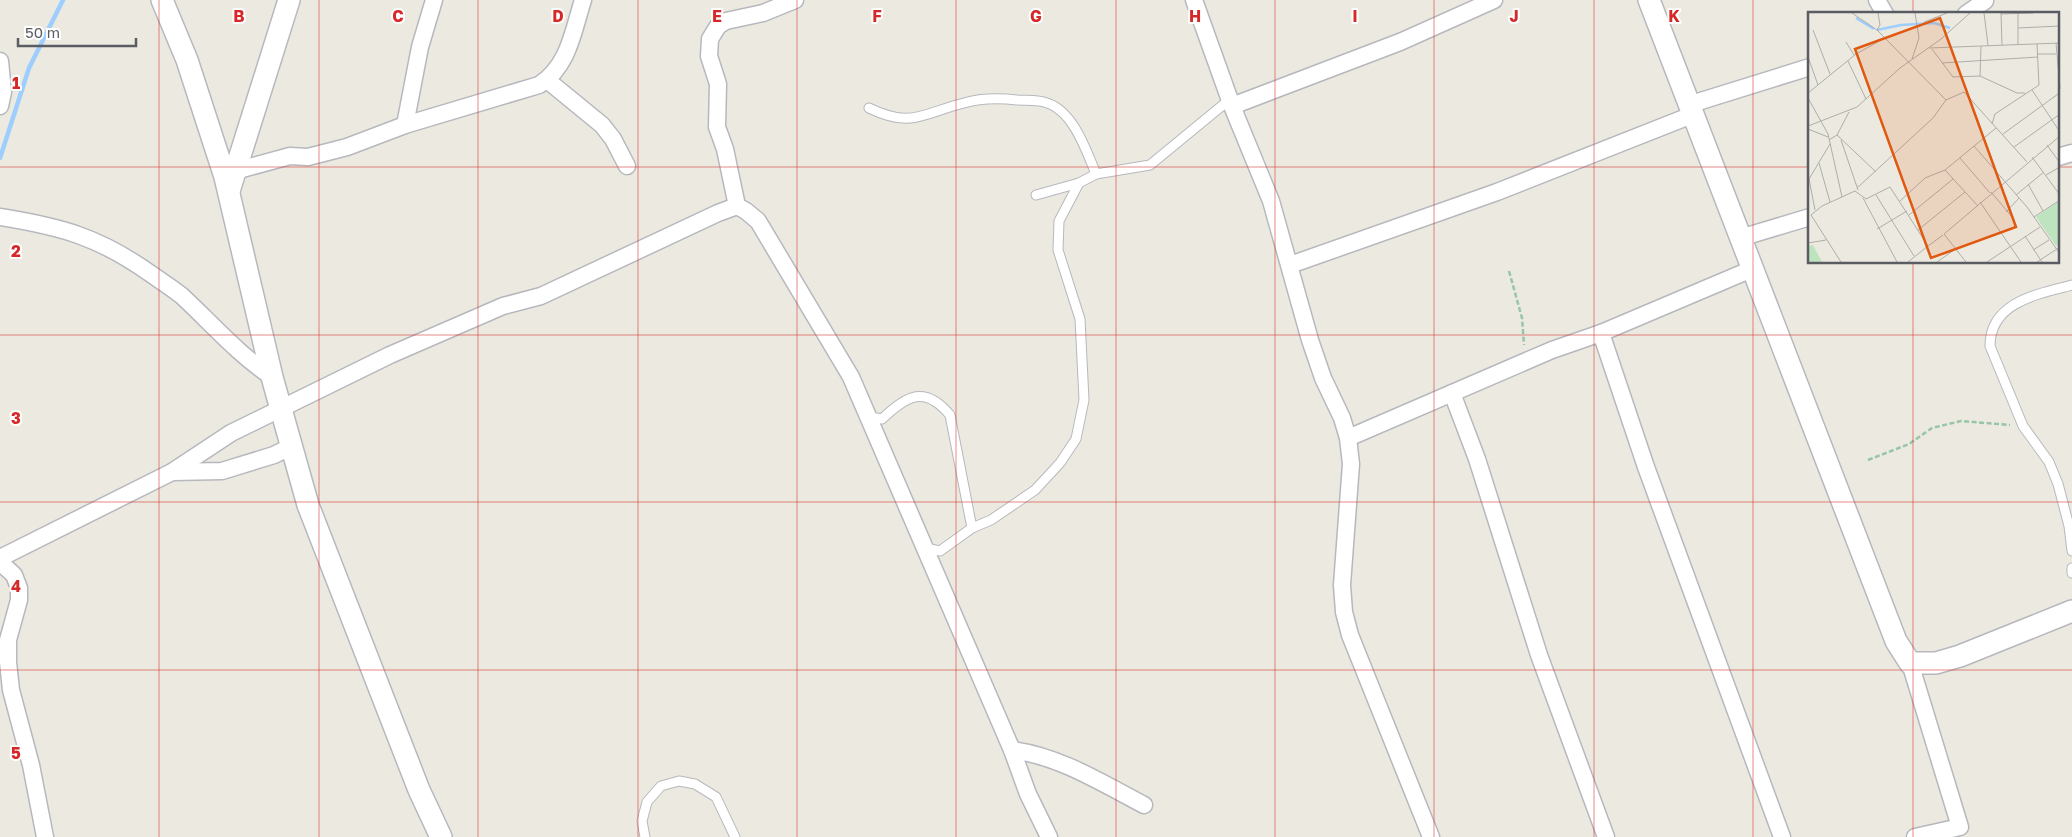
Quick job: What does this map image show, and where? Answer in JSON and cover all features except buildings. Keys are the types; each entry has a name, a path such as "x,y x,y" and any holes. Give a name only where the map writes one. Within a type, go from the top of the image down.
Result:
{"street":[{"path":"162,0 188,60 228,192 290,447 333,573 419,790 441,837"},
{"path":"228,192 289,0"},
{"path":"405,125 420,47 434,0"},
{"path":"235,171 290,156 308,156 347,148 405,125 522,90 547,80 557,72 564,60 583,0"},
{"path":"795,0 763,13 726,21 718,26 710,39 709,56 718,84 717,127 725,149 737,206 752,215 772,244 851,377 870,417 1012,750 1028,794 1049,837"},
{"path":"1194,0 1230,103 1271,201 1310,340 1348,438 1351,464 1342,586 1344,612 1350,635 1431,837"},
{"path":"1230,103 1400,42 1494,0"},
{"path":"1649,0 1896,641 1910,663 1961,832 1915,837"},
{"path":"1877,0 1884,12"},
{"path":"1969,12 1985,1"},
{"path":"0,61 3,92 0,106"},
{"path":"1290,265 1497,192 1690,110 1808,69"},
{"path":"547,80 602,125 613,140 627,166"},
{"path":"2060,156 2072,152"},
{"path":"45,837 31,765 11,690 9,672 8,640 19,600 19,588 14,575 0,560 172,472 209,446 281,408 390,355 503,306 541,296 718,213 737,206"},
{"path":"0,217 73,232 105,245 131,260 180,294 245,359 272,377"},
{"path":"1740,238 1808,218"},
{"path":"1348,438 1552,350 1600,333 1752,269"},
{"path":"1600,333 1649,476 1782,837"},
{"path":"1452,393 1477,459 1538,655 1606,837"},
{"path":"172,472 222,471 266,458 290,447"},
{"path":"14,575 20,550"},
{"path":"1910,663 1936,663 1960,656 2072,611"},
{"path":"1012,750 1030,752 1055,760 1144,805"}],"lane":[{"path":"869,108 886,116 908,120 964,103 998,98 1045,102 1064,115 1080,138 1096,174"},
{"path":"1036,195 1079,183 1096,174 1150,165 1230,103"},
{"path":"925,548 940,551 972,528 991,520 1035,490 1060,463 1076,439 1084,400 1080,319 1058,250 1059,221 1079,183"},
{"path":"2072,285 2018,302 1995,320 1990,332 1990,346 2022,426 2049,462 2058,484 2069,526 2072,551"},
{"path":"870,417 882,419 901,401 914,397 928,397 940,403 950,415 972,528"},
{"path":"2072,568 2072,573"},
{"path":"646,837 642,821 647,802 661,786 679,781 695,784 716,797 734,837"}],"path":[{"path":"1509,271 1522,318 1524,341 1522,364"},
{"path":"1868,460 1909,444 1932,428 1961,421 2022,426"}],"waterway":[{"path":"0,158 29,68 63,0"}]}
